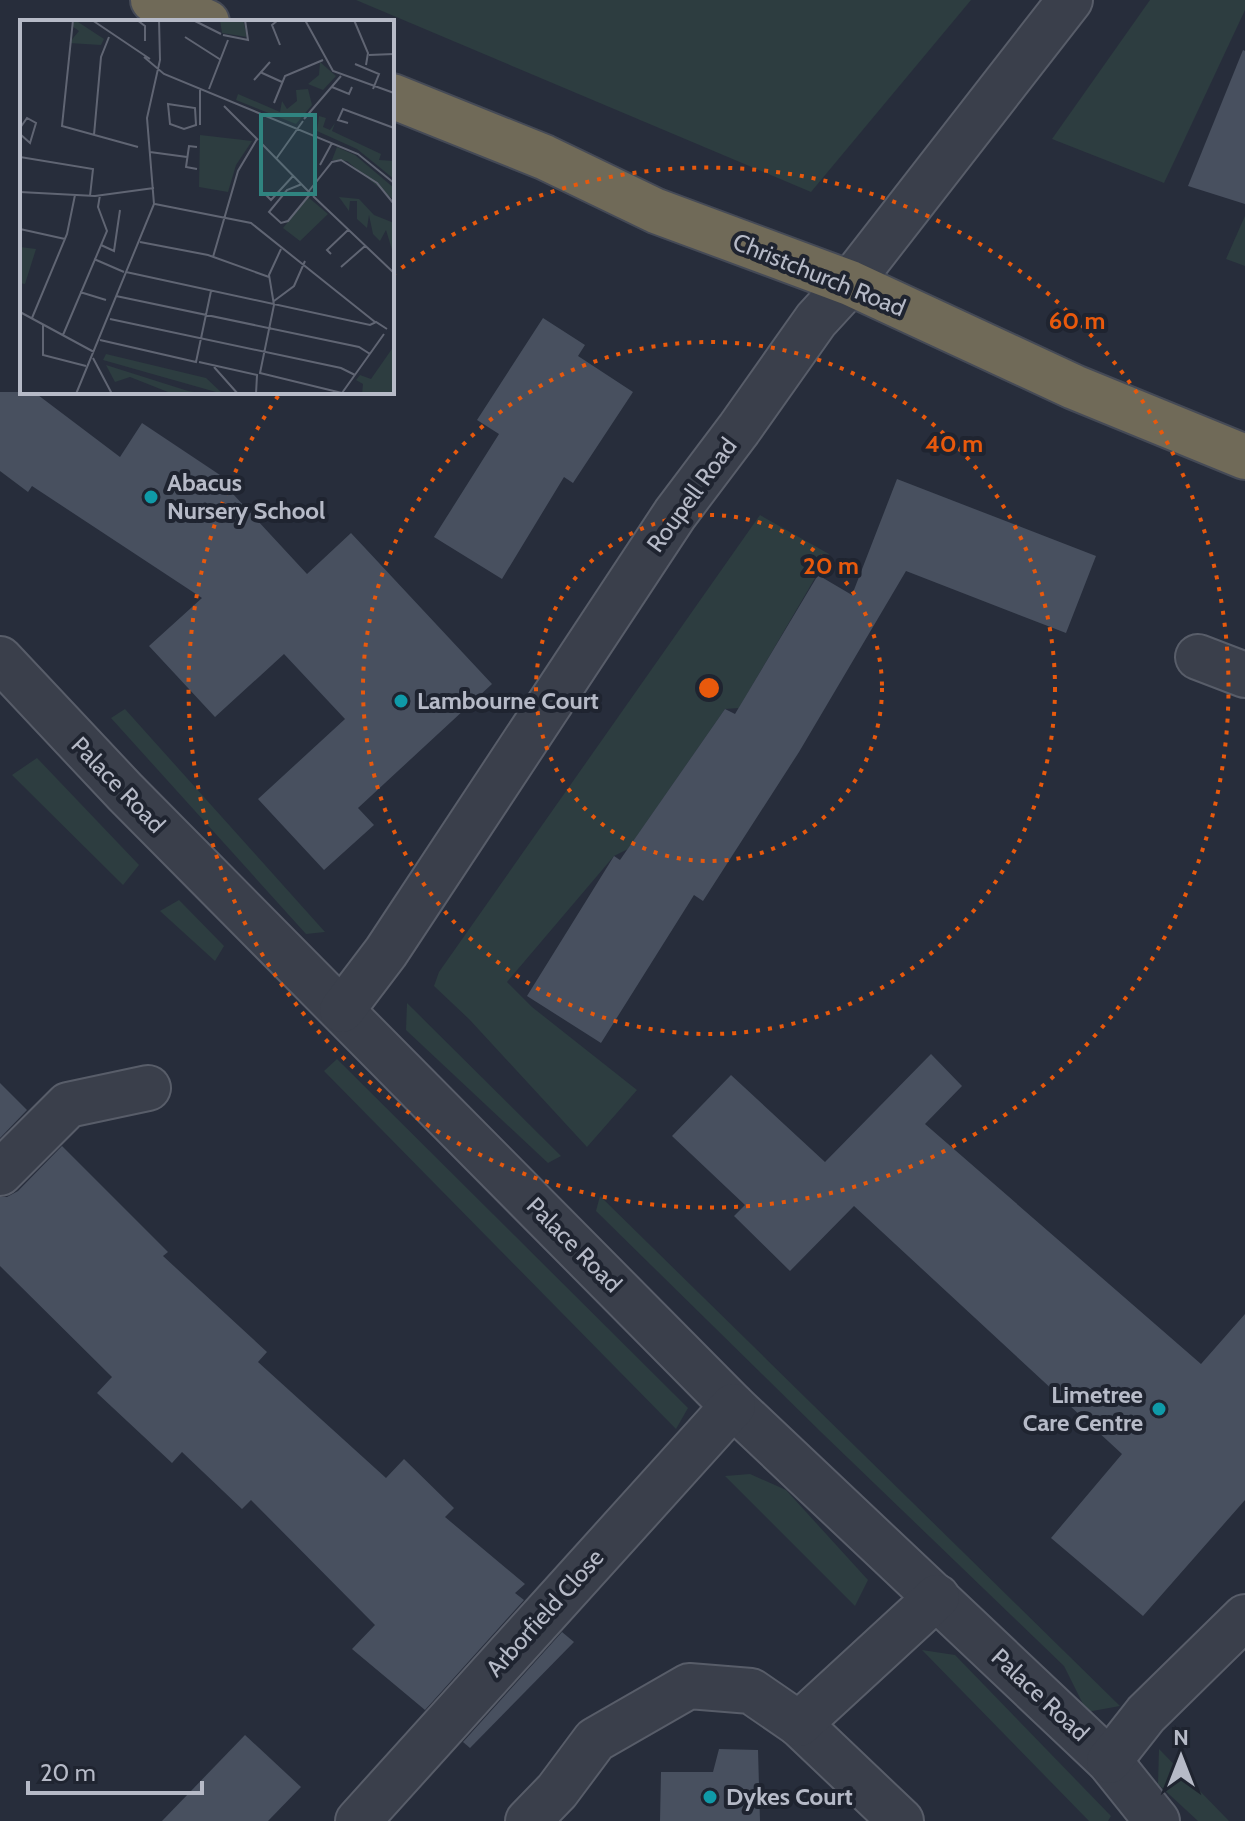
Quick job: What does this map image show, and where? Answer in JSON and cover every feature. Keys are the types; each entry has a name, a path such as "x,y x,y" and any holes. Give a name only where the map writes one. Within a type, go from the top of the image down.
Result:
{"highway":[{"path":"153,0 202,20"},
{"name":"Christchurch Road","path":"394,97 544,157 656,211 850,283 1074,387 1245,457"}],"street":[{"name":"Roupell Road","path":"342,1010 386,952 675,514 816,320 850,283 1070,0"},
{"path":"1198,657 1245,675"},
{"name":"Palace Road","path":"0,659 125,792 733,1406 1109,1761 1144,1816"},
{"path":"0,1173 68,1105 148,1088"},
{"name":"Arborfield Close","path":"358,1821 733,1406"},
{"path":"799,1724 937,1597"},
{"path":"1109,1761 1146,1714 1245,1617"},
{"path":"528,1821 557,1791 595,1740 689,1686 751,1691 799,1724 901,1821"}],"shaded area":[{"path":"356,0 971,0 811,192"},
{"path":"1150,0 1245,0 1245,10 1164,183 1052,139"},
{"path":"1245,216 1245,266 1226,259"},
{"path":"760,515 829,554 739,708 725,709 628,849 614,856 507,982 532,1007 637,1090 587,1147 469,1019 434,986 439,972"},
{"path":"125,709 325,932 306,934 111,718"},
{"path":"37,758 139,865 123,885 12,775"},
{"path":"179,900 224,946 215,961 160,911"},
{"path":"407,1003 561,1156 548,1163 406,1030"},
{"path":"337,1059 688,1408 676,1429 324,1071"},
{"path":"600,1196 1120,1706 1087,1712 1064,1666 596,1211"},
{"path":"750,1474 786,1490 868,1580 855,1606 725,1476"},
{"path":"922,1650 955,1655 1111,1816 1108,1821 1089,1821"},
{"path":"1159,1749 1229,1821 1198,1821 1158,1784"}],"building":[{"path":"1245,51 1245,204 1188,186"},
{"path":"543,318 585,345 578,356 633,392 573,483 564,477 502,579 434,537 499,434 477,420"},
{"name":"Lambourne Court","path":"0,392 37,394 120,457 142,423 223,477 221,481 307,574 351,533 492,684 358,808 374,825 324,870 258,799 345,719 284,654 215,717 149,646 202,598 32,486 28,492 0,471"},
{"path":"897,479 1096,556 1066,633 906,571 799,752 703,901 694,895 601,1043 527,996 614,856 620,860 725,709 735,714 818,575 852,595"},
{"name":"Limetree Care Centre","path":"931,1054 962,1086 925,1124 1201,1364 1245,1314 1245,1500 1143,1616 1051,1538 1122,1454 854,1206 790,1271 734,1216 745,1205 672,1136 731,1075 825,1162"},
{"path":"0,1083 27,1110 0,1138"},
{"path":"62,1146 168,1252 163,1256 267,1352 258,1362 386,1478 404,1459 454,1508 445,1517 525,1584 515,1593 524,1600 425,1710 352,1649 375,1625 251,1500 242,1509 182,1452 172,1463 97,1393 112,1377 0,1266 0,1197 18,1191"},
{"path":"562,1632 574,1642 470,1748 463,1742"},
{"path":"245,1735 301,1787 268,1821 162,1821"},
{"name":"Dykes Court","path":"719,1749 758,1750 760,1821 660,1821 661,1772 713,1772"}],"place":[{"name":"Abacus Nursery School","path":"151,497"},
{"name":"Lambourne Court","path":"401,701"},
{"name":"Limetree Care Centre","path":"1159,1409"},
{"name":"Dykes Court","path":"710,1797"}]}
